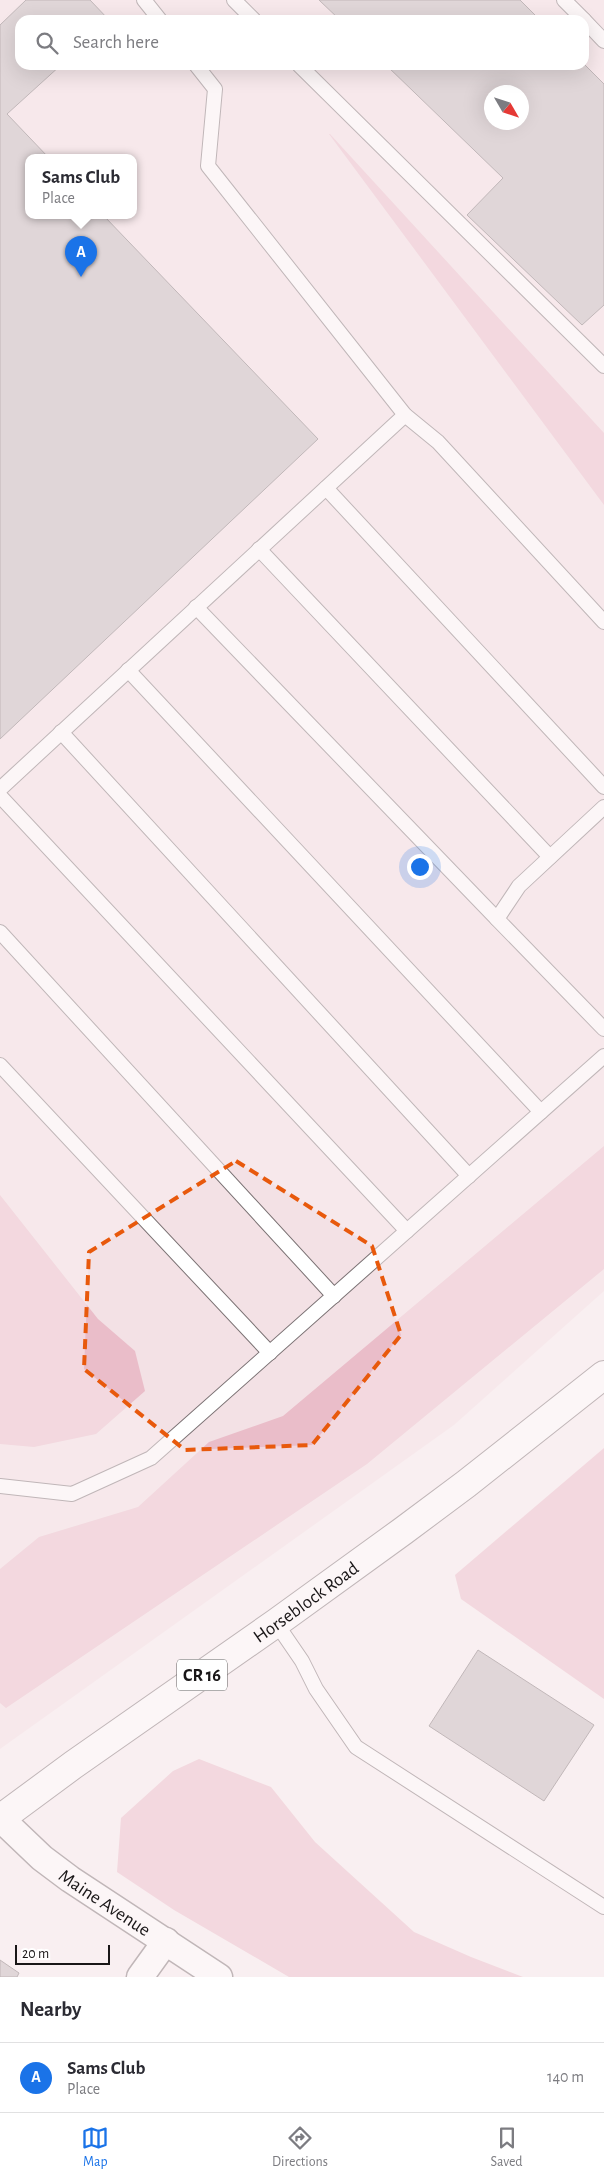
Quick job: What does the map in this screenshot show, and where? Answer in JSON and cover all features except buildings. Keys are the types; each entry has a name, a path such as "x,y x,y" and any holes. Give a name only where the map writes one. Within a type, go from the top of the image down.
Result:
{"main road":[{"name":"Horseblock Road","path":"0,1819 73,1765 276,1623 466,1484 604,1375"}],"street":[{"name":"Maine Avenue","path":"0,1819 42,1858 70,1879 219,1977"},
{"path":"140,1977 166,1941"}],"lane":[{"path":"144,0 156,15"},
{"path":"234,0 249,15"},
{"path":"564,0 579,15"},
{"path":"589,25 604,41"},
{"path":"200,70 215,89 208,166 405,415 438,442 604,622"},
{"path":"304,70 604,366"},
{"path":"0,789 405,415"},
{"path":"326,488 604,787"},
{"path":"259,549 550,857"},
{"path":"196,607 604,1029"},
{"path":"128,670 541,1112"},
{"path":"61,732 469,1176"},
{"path":"0,796 407,1231"},
{"path":"497,919 519,886 604,807"},
{"path":"0,932 334,1296"},
{"path":"0,1486 72,1494 151,1458 604,1056"},
{"path":"0,1065 270,1353"},
{"path":"276,1623 302,1661 316,1689 356,1747 604,1907"}],"highlighted area":[{"path":"236,1161 372,1246 401,1335 312,1445 185,1450 84,1369 89,1252"}],"shaded area":[{"path":"0,0 604,0 604,1291 454,1425 0,1749"},
{"path":"329,134 604,433 604,505"},
{"path":"604,1146 604,1269 367,1464 6,1708 0,1703 0,1569 39,1537 138,1507 209,1442 283,1416"},
{"path":"0,1195 98,1319 135,1351 145,1391 96,1434 34,1447 0,1444"},
{"path":"604,1448 604,1699 461,1599 455,1575"},
{"path":"199,1759 271,1787 315,1842 414,1932 523,1977 289,1977 174,1910 117,1872 121,1818 173,1771"}],"place":[{"name":"Sams Club","path":"81,277"}]}
